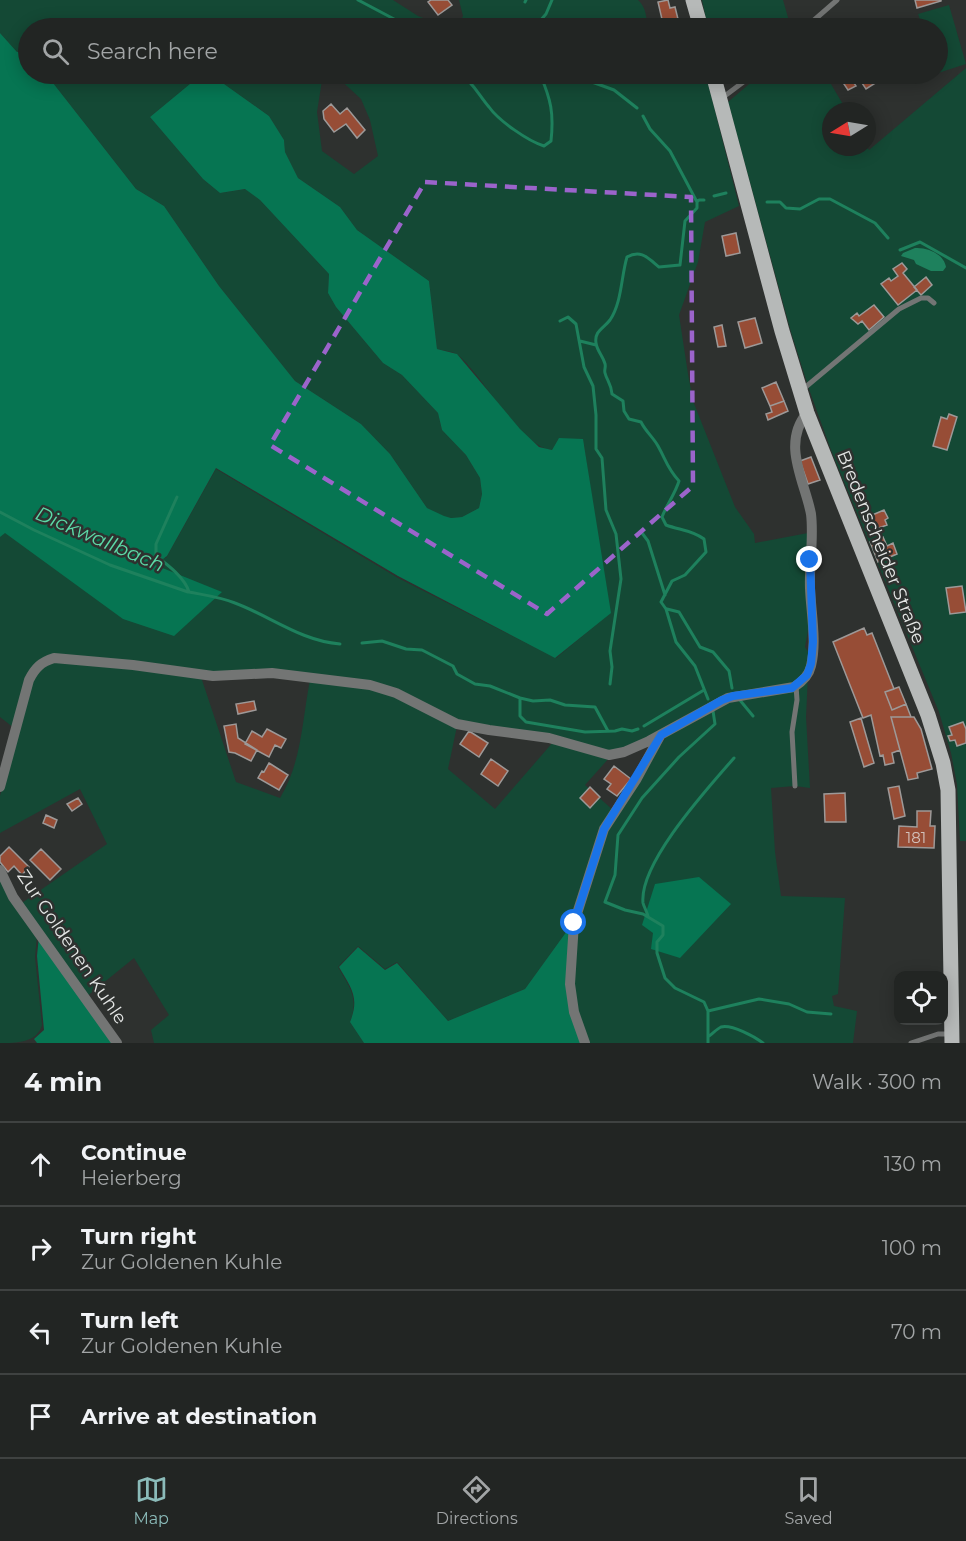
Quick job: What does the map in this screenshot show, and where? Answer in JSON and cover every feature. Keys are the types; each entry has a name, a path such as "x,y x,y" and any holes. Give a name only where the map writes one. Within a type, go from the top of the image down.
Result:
{"main road":[{"path":"693,0 698,18"},
{"name":"Bredenscheider Straße","path":"716,84 807,413 928,715 943,763 949,811 952,1039"}],"street":[{"path":"0,786 29,680 37,666 54,658 133,665 213,676 272,673 370,686 396,693 457,724 549,738 602,754 624,752 661,735 728,698 796,686 810,669 813,642 810,588 811,522 808,503 797,470 796,445 799,425 807,413"},
{"path":"585,1043 574,1012 570,984 574,923 604,829 661,735"},
{"name":"Zur Goldenen Kuhle","path":"0,870 13,897 117,1043"}],"lane":[{"path":"816,18 837,0"},
{"path":"720,100 741,84"},
{"path":"800,392 899,309 921,297 928,298 934,303"},
{"path":"795,786 792,732 797,700 796,686"},
{"path":"911,1043 938,1034 952,1039"}],"highlighted area":[{"path":"425,182 691,197 693,486 547,614 270,445"}],"shaded area":[{"path":"0,0 393,0 423,18 18,18 17,52 0,33"},
{"path":"459,0 638,0 646,18 462,18"},
{"path":"702,0 783,0 788,18 706,18"},
{"path":"949,5 966,64 948,70 948,18 919,18 918,14"},
{"path":"0,33 18,52 18,84 54,84 136,189 164,206 219,286 295,381 361,424 390,454 427,508 451,518 462,517 479,508 482,494 480,478 466,455 442,430 438,413 402,375 383,363 336,307 328,293 329,274 260,200 245,189 220,193 203,179 150,117 190,84 224,84 269,116 284,140 285,152 298,178 340,207 357,230 429,281 437,349 457,354 520,429 539,447 552,450 559,438 583,439 611,613 555,658 398,576 216,468 167,556 155,565 222,592 174,636 123,619 5,533 0,537"},
{"path":"966,68 966,841 960,841 957,784 939,712 831,450 809,389 791,332 728,102 749,84 831,84 842,102 822,102 822,156 876,156 876,144"},
{"path":"54,84 190,84 150,117 203,179 220,193 246,189 260,200 329,274 328,293 336,307 383,363 402,375 438,413 442,430 466,455 480,478 482,494 479,508 462,517 451,518 427,508 390,454 361,424 295,381 219,286 164,206 136,189"},
{"path":"224,84 321,84 317,112 322,151 354,174 378,156 370,120 361,99 345,84 708,84 739,206 705,222 698,262 679,315 693,401 735,507 754,534 755,543 808,533 809,625 805,647 809,653 806,717 810,788 795,786 771,788 775,852 781,896 845,898 838,994 832,996 834,1006 857,1011 853,1043 586,1043 572,991 575,922 606,829 627,792 669,733 626,753 610,757 585,785 614,811 603,830 573,923 525,989 448,1021 397,962 385,969 358,946 338,967 352,993 354,1006 350,1022 364,1043 154,1043 151,1030 169,1015 134,958 86,997 19,905 107,844 80,789 0,833 0,796 29,688 40,671 56,660 201,677 236,782 280,798 297,755 310,680 357,685 392,692 410,699 457,726 448,769 495,809 554,741 601,753 576,744 447,719 402,693 368,685 274,669 223,675 73,656 45,657 38,664 27,680 14,728 0,717 0,482 15,485 54,511 74,514 97,531 148,553 166,558 216,469 398,578 556,658 609,614 584,445 556,460 558,440 552,450 540,446 528,437 515,425 457,354 437,349 429,281 357,230 340,207 298,178 285,152 284,140 269,116"},
{"path":"915,248 934,252 942,258 946,267 943,271 931,271 916,264 914,260 901,256"},
{"path":"0,872 37,935 35,957 42,1025 31,1039 13,1043 0,1043"},
{"path":"699,877 731,904 680,958 651,949 653,933 642,925 655,884"},
{"path":"572,924 568,985 587,1043 364,1043 350,1022 354,1006 353,993 339,967 358,947 385,970 397,963 448,1021 525,989"},
{"path":"39,936 117,1043 37,1043 34,1039 44,1030 37,956"}],"building":[{"path":"448,0 452,5 438,15 428,2"},
{"path":"668,0 670,8 675,7 678,18 662,18 658,2"},
{"path":"915,0 941,0 941,1 917,8"},
{"path":"844,84 855,84 856,86 848,90"},
{"path":"863,84 874,84 866,89"},
{"path":"331,104 340,114 347,108 365,130 357,138 346,124 334,132 324,119 323,111"},
{"path":"736,233 740,253 726,256 722,236"},
{"path":"902,263 907,269 903,273 917,290 898,305 881,284 889,278 891,281 898,276 893,269"},
{"path":"926,277 932,285 921,295 914,287"},
{"path":"874,305 884,317 869,330 862,321 858,324 851,318 857,313 859,316"},
{"path":"755,318 762,343 745,348 738,322"},
{"path":"722,325 726,346 718,347 714,327"},
{"path":"776,382 784,401 770,406 762,388"},
{"path":"784,401 788,411 768,420 766,414 772,412 770,406"},
{"path":"949,414 957,417 947,450 933,446 941,417 947,419"},
{"path":"811,457 820,480 808,484 800,461"},
{"path":"884,510 888,518 885,520 887,525 876,529 870,516"},
{"path":"883,537 887,546 893,543 897,554 878,562 870,542"},
{"path":"962,586 966,612 950,614 946,588"},
{"path":"864,628 867,635 872,633 894,689 885,692 892,710 906,704 911,717 891,717 900,750 892,753 894,763 885,765 883,755 880,756 871,715 863,718 833,642"},
{"path":"899,687 906,704 892,710 885,692"},
{"path":"254,701 256,710 238,714 236,704"},
{"path":"891,717 914,717 921,729 932,769 917,773 918,778 908,780"},
{"path":"861,718 874,763 864,767 850,722"},
{"path":"963,722 966,729 966,743 957,746 955,740 950,741 948,736 952,735 949,727"},
{"path":"236,724 238,738 257,750 251,761 229,752 224,726"},
{"path":"267,729 286,739 281,748 275,745 269,757 245,744 252,731 262,737"},
{"path":"469,731 488,743 479,757 460,744"},
{"path":"491,759 508,771 498,786 481,774"},
{"path":"269,763 288,775 279,790 258,778"},
{"path":"614,766 631,779 617,796 607,789 611,784 604,779"},
{"path":"899,786 905,816 894,819 888,788"},
{"path":"590,787 600,797 590,808 580,798"},
{"path":"845,793 846,822 825,822 824,794"},
{"path":"78,798 82,804 72,811 67,804"},
{"path":"917,811 931,811 930,826 935,826 934,848 898,847 899,826 917,827"},
{"path":"46,815 57,820 54,828 43,823"},
{"path":"9,847 29,867 22,875 14,866 8,872 0,862 0,856"},
{"path":"41,849 61,869 50,880 30,860"}],"waterway":[{"path":"358,0 392,18"},
{"path":"543,18 552,0"},
{"path":"471,84 489,107 507,124 544,146 551,141 552,114 544,84"},
{"path":"598,84 614,90 637,108"},
{"path":"643,116 650,129 670,151 697,202 697,208 685,221 680,265 659,267 640,254 627,257 617,305 610,320 598,333 596,343 605,364 605,373 612,394 623,401 624,411 629,419 641,422 679,481 662,517 666,525 704,539 706,552 685,575 672,581 661,602 666,609 676,642 695,666 708,699"},
{"path":"714,196 726,193"},
{"path":"767,202 780,202 786,208 800,209 819,199 830,199 875,223 888,238"},
{"path":"697,202 704,200"},
{"path":"900,250 920,242 966,268"},
{"path":"560,321 568,317 576,324 584,367 593,386 596,449 602,458 606,510 616,534 621,579 610,651 612,667 610,684"},
{"path":"580,341 596,345"},
{"name":"Dickwallbach","path":"177,497 156,544 156,556 180,577 189,592 229,601 299,633 340,644"},
{"name":"Dickwallbach","path":"0,512 110,565 188,592"},
{"path":"642,533 648,541 665,595"},
{"path":"667,609 679,612 700,647 713,652 729,671 732,688"},
{"name":"Dickwallbach","path":"362,643 382,641 406,649 422,650 453,666 457,674 475,684 490,686 520,698 520,716 526,722 585,732 638,729"},
{"name":"Dickwallbach","path":"644,726 704,690"},
{"name":"Dickwallbach","path":"520,698 595,707 608,731"},
{"path":"739,699 753,716"},
{"path":"708,1043 708,1011 704,1002 675,988 665,978 657,953 657,942 663,935 663,926 643,914 605,902 615,875 618,835 642,798 679,757 715,724 713,711"},
{"path":"648,916 643,903 645,887 663,847 734,758"},
{"path":"708,1011 759,999 789,1004 807,1012 831,1014"},
{"path":"709,1036 721,1027 731,1027 763,1043"}],"route":[{"path":"574,923 604,829 636,780 661,735 717,702 733,696 792,688 807,675 811,664 813,642 810,560"}]}
